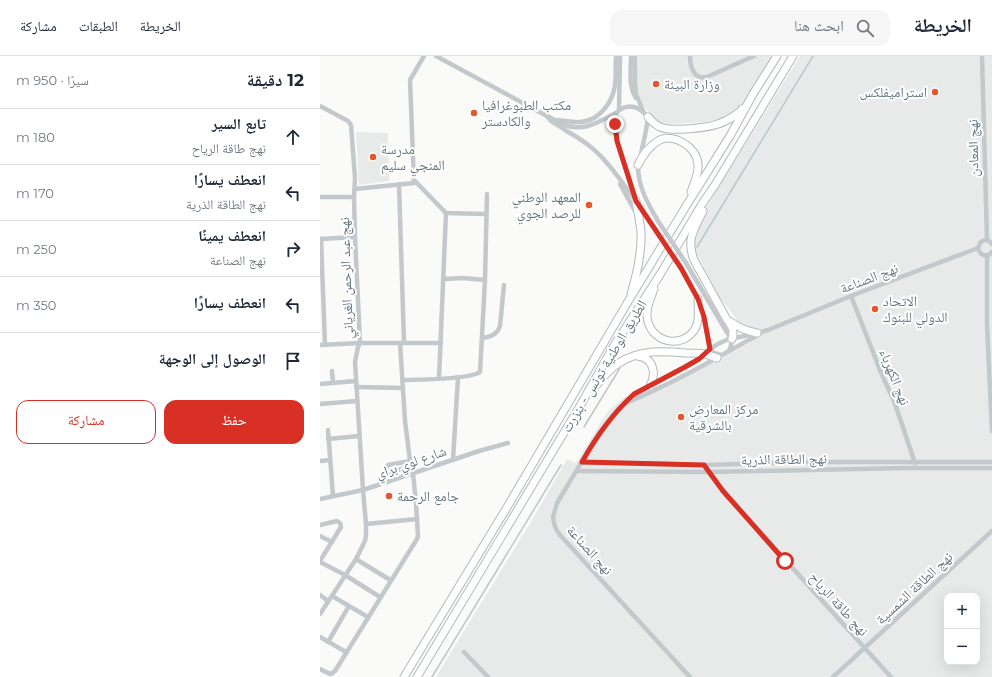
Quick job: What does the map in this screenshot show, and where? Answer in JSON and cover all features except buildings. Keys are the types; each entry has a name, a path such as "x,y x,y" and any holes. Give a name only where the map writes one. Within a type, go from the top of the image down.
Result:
{"highway":[{"name":"الطريق الوطنية تونس - بنزرت","path":"404,677 777,56"},
{"name":"الطريق الوطنية تونس - بنزرت","path":"417,677 580,406 612,349 715,185 792,56"},
{"path":"648,117 655,124 670,129 708,126 726,121 737,114 741,111 747,100 753,94"},
{"path":"638,166 647,149 659,140 675,140 688,146 695,155 698,163 698,173 688,203"},
{"path":"715,185 692,232 690,244 694,260 733,330 732,339"},
{"path":"630,300 639,261 641,240 636,201"},
{"path":"660,273 647,314 649,327 660,338 672,342 680,341 694,331 698,318 698,299"},
{"path":"726,318 736,326 757,333"},
{"path":"580,406 605,375 621,362 635,356 644,353 663,351 708,352 719,357"},
{"path":"635,356 645,358 652,366 654,377 650,386"}],"street":[{"path":"424,56 410,80 414,180 446,213 439,378"},
{"path":"436,56 545,115 555,119 575,122 585,122 594,119 611,99 615,88 616,56"},
{"path":"620,56 615,124 617,141 636,201"},
{"path":"631,56 631,86 633,94 639,101"},
{"path":"635,56 635,85 643,111 648,117 638,166 641,187 645,198 658,222 686,263 732,339 732,347 729,351"},
{"path":"690,56 692,70 698,77 703,78 707,78 754,56"},
{"name":"نهج المعادن","path":"982,56 987,240"},
{"name":"نهج عبد الرحمن الغرياني","path":"320,106 348,121 351,125 355,178 355,237 360,343 355,362 362,490 366,524 365,541 356,559 320,614"},
{"path":"555,119 562,124 574,127 587,126 630,106 643,111"},
{"path":"545,115 551,121 588,145 600,156 636,201 681,268 698,299 704,317 708,352"},
{"path":"613,171 638,217"},
{"path":"355,189 414,183 414,180"},
{"path":"320,669 331,674 334,671 418,536 417,519 409,468 410,461 403,388 399,184"},
{"path":"403,380 458,377 480,372 485,280 487,194"},
{"path":"320,197 354,197"},
{"path":"446,213 486,214"},
{"path":"355,237 320,239 322,345 360,343 441,343"},
{"path":"992,244 987,240 982,241 978,248 980,253 984,255 992,252"},
{"name":"نهج الصناعة","path":"624,404 687,374 768,330 851,296 978,248"},
{"path":"987,255 992,431"},
{"path":"443,279 462,278 485,280"},
{"path":"482,338 489,337 499,331 504,284"},
{"name":"نهج الكهرباء","path":"851,296 882,375 894,401 916,467"},
{"name":"نهج الصناعة","path":"690,677 560,535 554,523 554,510 599,433 619,408 634,394 685,367 722,342 768,330"},
{"path":"332,371 333,383"},
{"path":"453,460 458,377"},
{"path":"320,384 356,381"},
{"path":"356,387 403,388"},
{"path":"320,404 357,401"},
{"path":"328,430 333,496"},
{"path":"328,439 359,436"},
{"name":"شارع لوي براي","path":"320,498 362,490 479,450 508,443"},
{"path":"320,461 330,460"},
{"path":"388,473 386,468 388,464 410,461"},
{"name":"نهج الطاقة الذرية","path":"582,462 704,465 808,462 992,462"},
{"name":"نهج طاقة الرياح","path":"704,465 728,497 891,677"},
{"name":"نهج الطاقة الذرية","path":"577,471 708,472 916,467 992,468"},
{"path":"380,484 388,473 409,468"},
{"path":"366,524 417,519"},
{"path":"320,525 337,521 340,523 341,527 320,563 345,575 380,597"},
{"name":"نهج الطاقة الشمسية","path":"833,677 992,531"},
{"path":"320,536 332,542"},
{"path":"356,559 390,580"},
{"path":"320,595 328,601"},
{"path":"332,596 368,617"},
{"path":"328,642 349,606"},
{"path":"320,637 346,652"},
{"path":"464,652 488,677"}],"shaded area":[{"path":"638,56 774,56 743,105 727,117 703,122 671,124 661,123 643,106 637,87"},
{"path":"800,56 992,56 992,677 436,677 532,520 567,459 576,463 608,411 622,399 643,387 649,394 750,343 735,317 720,298 697,254 689,235"},
{"name":"مدرسة المنجي سليم","path":"356,132 388,133 389,181 359,185"}],"waterway":[{"path":"697,247 813,56"},
{"path":"584,427 620,368"},
{"path":"432,677 561,465"}],"place":[{"name":"وزارة البيئة","path":"656,84"},
{"name":"استراميفلكس","path":"935,92"},
{"name":"مكتب الطبوغرافيا والكادستر","path":"474,113"},
{"name":"مدرسة المنجي سليم","path":"373,157"},
{"name":"المعهد الوطني للرصد الجوي","path":"589,205"},
{"name":"الاتحاد الدولي للبنوك","path":"875,309"},
{"name":"مركز المعارض بالشرقية","path":"681,417"},
{"name":"جامع الرحمة","path":"389,496"}],"route":[{"path":"615,124 617,141 636,201 681,268 695,292 704,317 710,349 699,359 629,398 599,433 582,462 704,465 723,491 785,561"}]}
